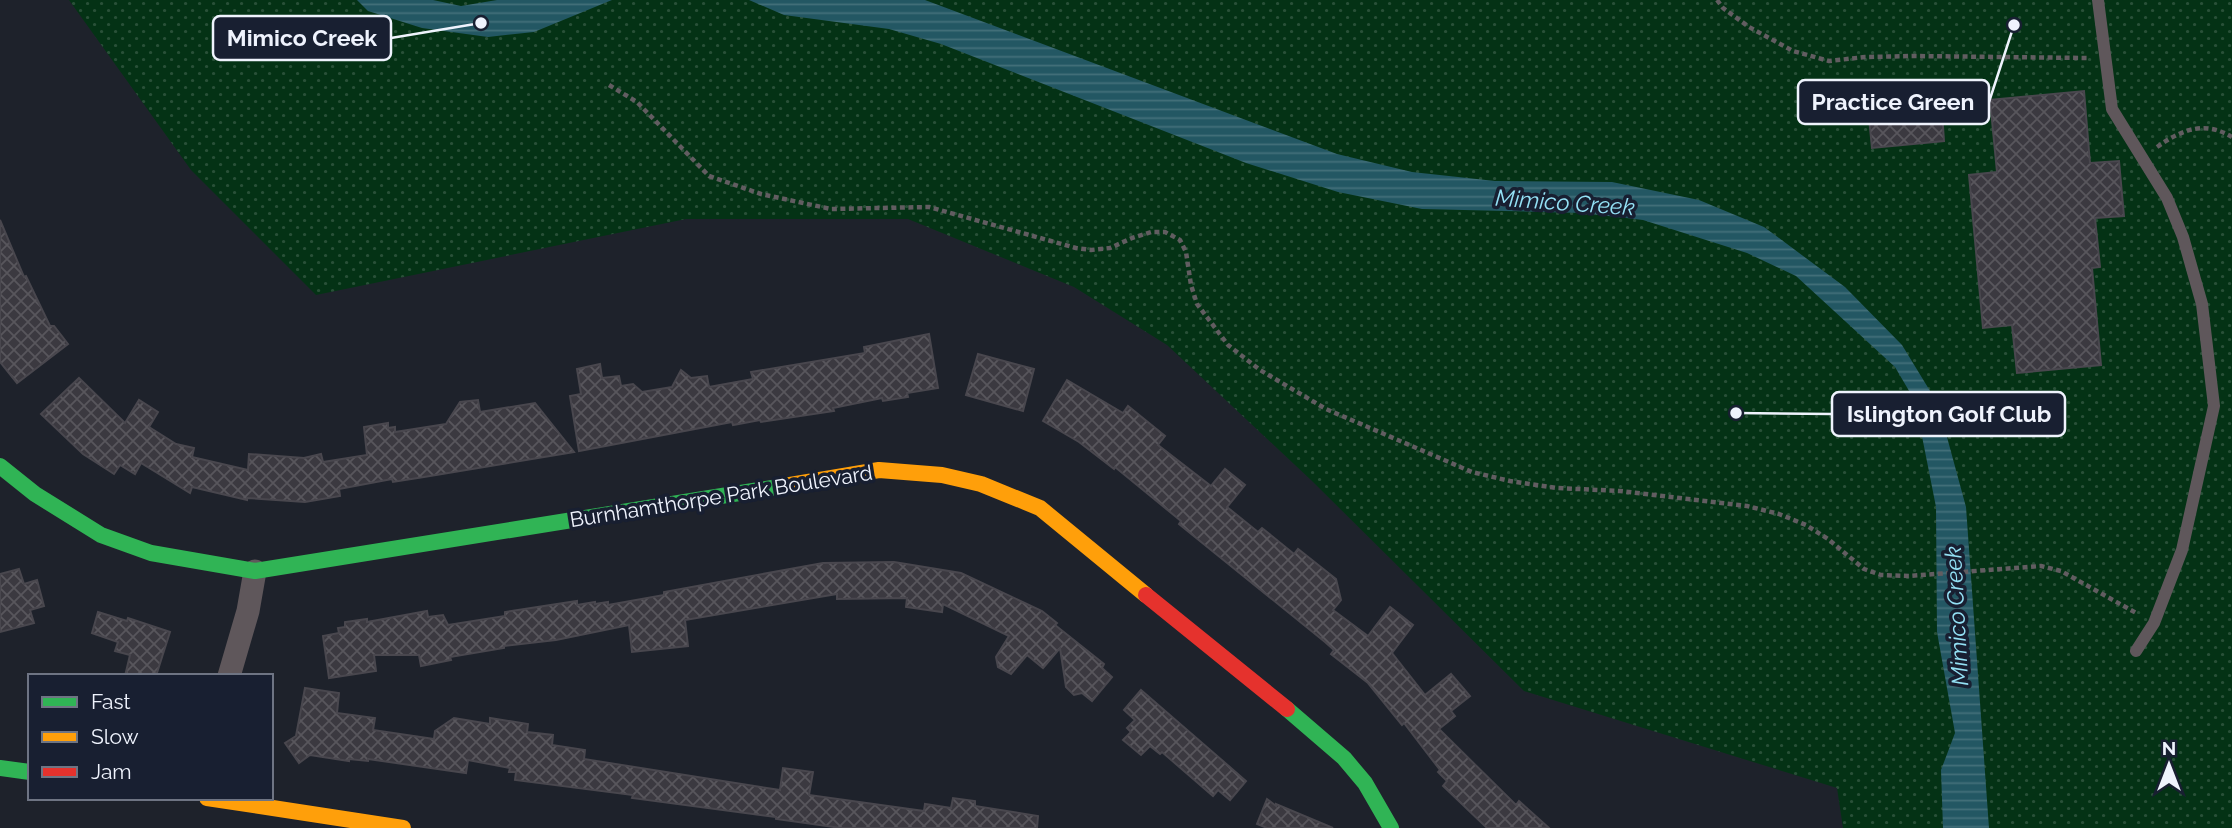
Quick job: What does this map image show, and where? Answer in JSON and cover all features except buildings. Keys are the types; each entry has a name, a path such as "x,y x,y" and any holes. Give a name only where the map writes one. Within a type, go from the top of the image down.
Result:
{"street":[{"name":"Burnhamthorpe Park Boulevard","path":"0,466 35,494 101,535 151,552 255,571 879,470 939,473 1011,492 1040,508 1343,758 1365,783 1386,825"},
{"path":"230,674 248,611 255,571"},
{"path":"0,768 28,772"},
{"path":"220,800 403,828"}],"lane":[{"path":"2098,0 2112,109 2167,198 2183,237 2202,304 2214,406 2182,550 2154,623 2136,651"}],"path":[{"path":"1717,0 1723,8 1749,27 1793,51 1829,61 1914,56 2106,58"},
{"path":"609,85 637,102 709,176 761,194 831,209 929,208 1091,250 1110,247 1151,232 1165,232 1180,240 1186,252 1197,304 1228,345 1260,370 1326,409 1472,472 1557,488 1619,491 1746,506 1779,514 1806,525 1828,539 1864,569 1881,575 1909,576 2041,566 2062,571 2154,623"},
{"path":"2143,158 2176,134 2198,128 2224,132 2232,137"}],"green space":[{"path":"69,0 2232,0 2232,828 1843,828 1837,788 1524,691 1311,480 1167,345 1074,287 908,219 686,219 316,295 191,170"}],"water":[{"path":"357,0 433,0 461,6 497,0 612,0 534,32 488,37 422,28 368,11"},
{"path":"749,0 925,0 1337,154 1412,172 1495,181 1612,182 1699,200 1764,227 1845,287 1902,345 1938,404 1966,507 1989,828 1943,828 1941,770 1955,733 1937,632 1936,507 1915,401 1895,367 1796,276 1747,253 1643,220 1582,213 1422,209 1338,192 1246,163 941,44 889,29 784,15"}],"traffic: fast":[{"path":"0,466 35,494 101,535 151,553 255,571 790,485"},
{"path":"1287,709 1344,758 1365,783 1391,828"},
{"path":"0,768 28,772"}],"traffic: slow":[{"path":"790,485 879,470 942,475 981,484 1040,508 1146,595"},
{"path":"220,800 403,828"}],"traffic: jam":[{"path":"1146,595 1287,709"}],"place":[{"name":"Mimico Creek","path":"481,23"},
{"name":"Practice Green","path":"2014,25"},
{"name":"Islington Golf Club","path":"1736,413"}]}
